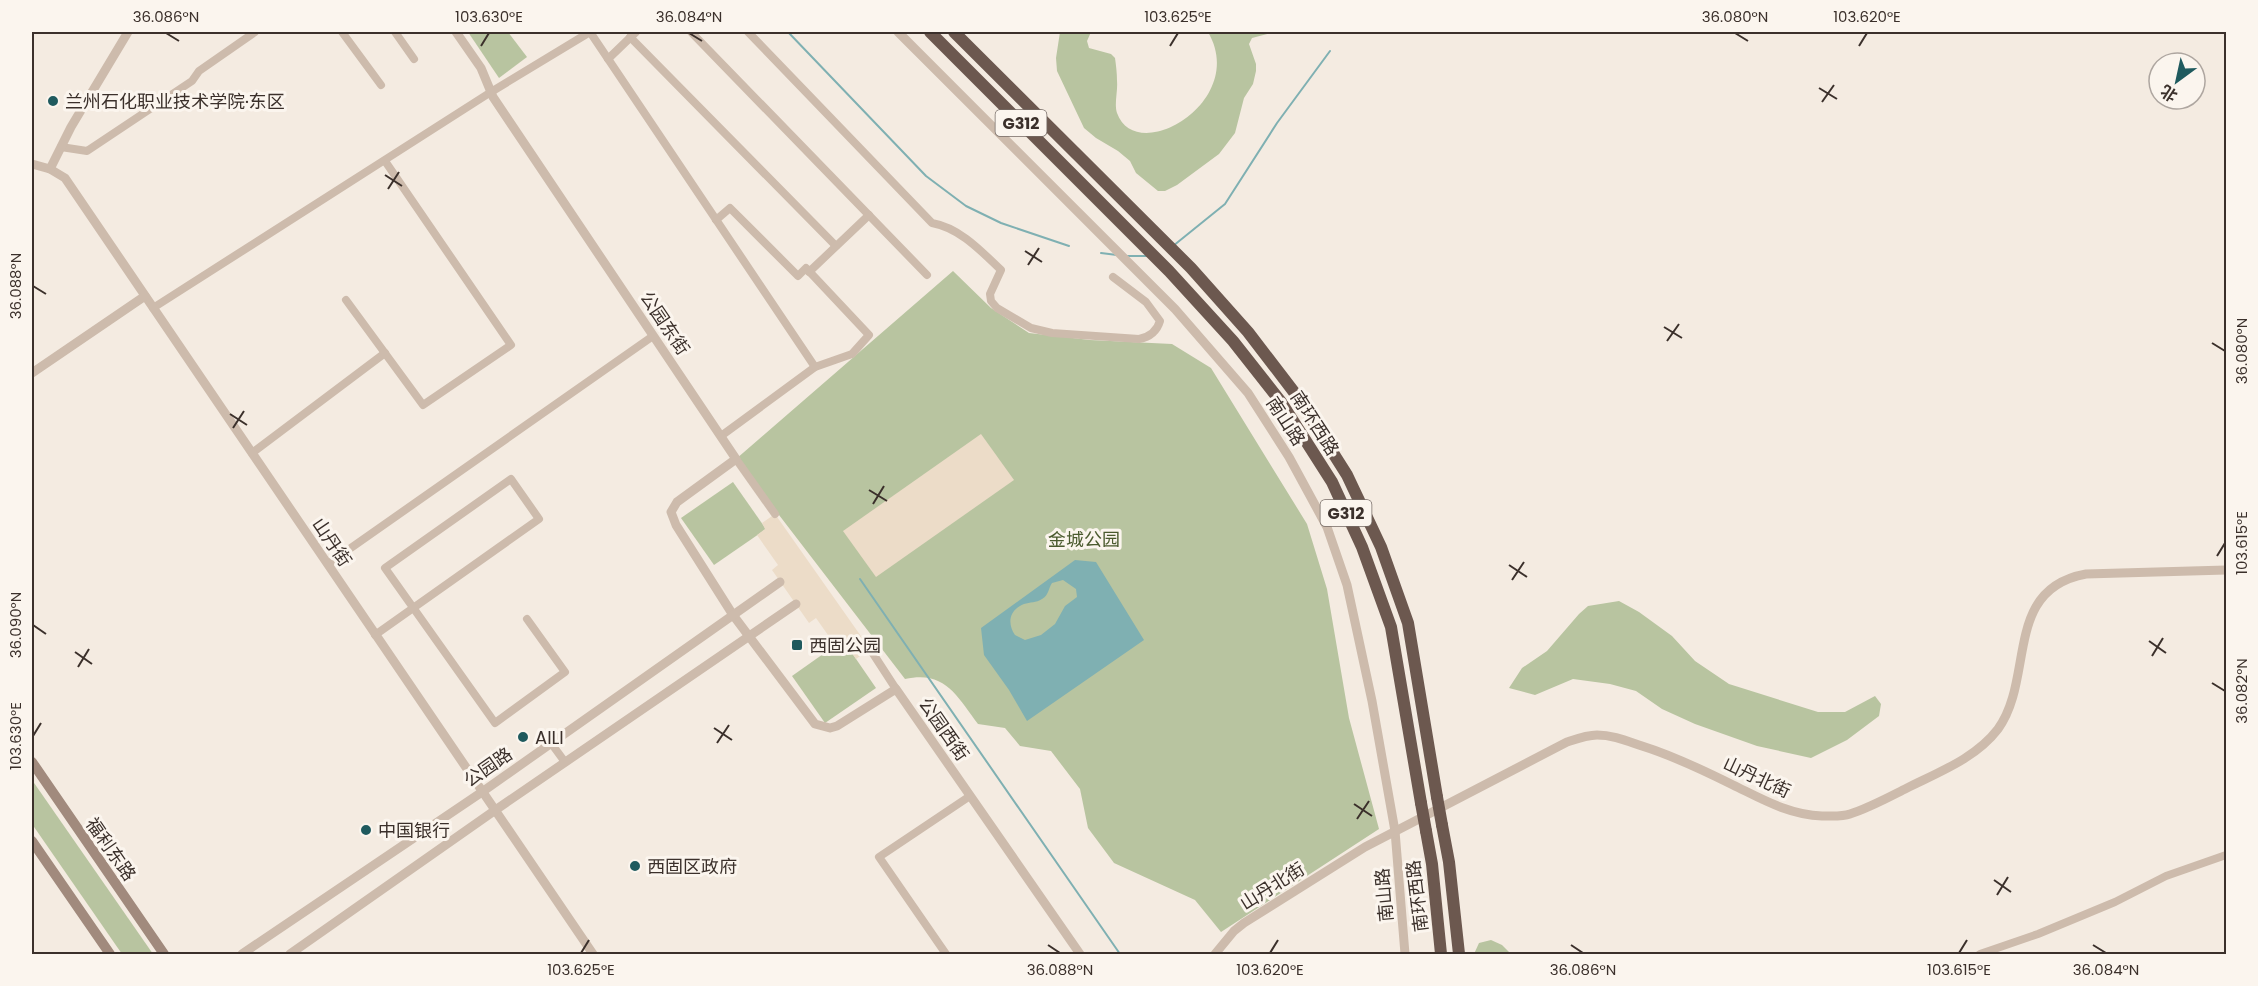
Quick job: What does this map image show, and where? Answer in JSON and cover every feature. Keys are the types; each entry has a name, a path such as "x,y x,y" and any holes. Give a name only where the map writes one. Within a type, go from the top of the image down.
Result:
{"highway":[{"name":"南环西路","path":"930,32 1169,271 1233,342 1281,402 1332,482 1362,547 1391,627 1432,864 1442,954"},
{"name":"南环西路","path":"954,32 1191,268 1248,332 1297,396 1347,475 1376,537 1408,623 1449,862 1458,954"}],"main road":[{"name":"福利东路","path":"32,762 164,954"},
{"path":"32,841 110,954"}],"street":[{"path":"50,169 128,32"},
{"path":"61,147 87,151 192,81 199,72 255,32"},
{"path":"342,32 381,85"},
{"path":"395,32 414,59"},
{"name":"公园东街","path":"456,32 481,68 491,92 736,459"},
{"path":"153,308 491,92 590,32 815,367"},
{"path":"690,32 927,275"},
{"path":"748,32 932,223 949,226 1001,270 990,294 991,301 997,308 1031,328 1052,333 1139,339 1152,334 1160,321 1146,302 1113,277"},
{"name":"南山路","path":"898,32 1159,291 1248,393 1289,457 1327,527 1347,585 1372,701 1395,831 1405,954"},
{"path":"608,59 633,34 836,246"},
{"path":"346,300 423,405 511,345 385,161"},
{"name":"山丹街","path":"32,164 50,169 65,178 593,954"},
{"path":"716,219 730,208 798,276 806,268 869,335 852,354 815,367 721,436"},
{"path":"809,272 869,215"},
{"path":"1146,302 1159,291"},
{"path":"32,373 145,296"},
{"path":"328,564 653,336"},
{"path":"252,453 386,353"},
{"path":"748,637 676,525 671,512 678,502 736,459 775,514"},
{"path":"375,635 413,608 539,519 511,479 385,568 413,608 495,723 565,672 527,619"},
{"name":"山丹北街","path":"1215,954 1234,931 1244,923 1365,847 1567,742 1596,735 1625,740 1672,756 1784,810 1812,816 1848,815 1959,762 1980,747 1997,729 2008,712 2030,616 2043,597 2055,586 2070,578 2086,574 2226,570"},
{"name":"公园路","path":"242,954 482,792 780,582"},
{"path":"290,954 796,604"},
{"name":"公园西街","path":"748,637 815,724 822,727 830,728 847,721 896,689 1080,954"},
{"path":"870,649 896,689"},
{"path":"551,743 566,762"},
{"path":"946,954 879,857 970,796"},
{"path":"1980,954 2038,934 2115,902 2166,876 2226,855"}],"green space":[{"path":"468,32 508,32 527,57 499,78"},
{"path":"1060,32 1091,32 1087,41 1089,48 1111,54 1115,58 1117,113 1128,128 1145,133 1165,130 1185,119 1202,103 1214,82 1217,58 1208,32 1275,32 1252,38 1249,44 1256,71 1253,84 1244,98 1235,133 1219,154 1177,185 1165,191 1158,191 1136,173 1130,161 1084,128 1057,71 1056,58"},
{"name":"金城公园","path":"953,271 991,308 1029,333 1090,340 1172,344 1211,368 1307,524 1327,589 1349,718 1379,829 1221,932 1195,900 1114,863 1088,828 1080,789 1051,751 1020,746 1005,728 978,724 956,695 940,682 919,677 905,679 736,459"},
{"path":"733,482 766,529 714,565 681,518"},
{"path":"1619,601 1639,612 1672,636 1695,661 1729,684 1818,712 1845,712 1875,696 1881,704 1879,716 1847,740 1811,758 1757,746 1695,724 1662,709 1636,691 1610,684 1573,679 1535,695 1509,688 1522,668 1547,651 1588,606"},
{"path":"843,640 876,688 825,723 792,676"},
{"path":"32,780 153,954 122,954 32,824"},
{"path":"1491,940 1502,945 1511,954 1474,954 1479,943"}],"shaded area":[{"path":"981,434 1014,480 876,577 843,531"},
{"path":"775,514 870,649 856,659 843,640 835,645 816,618 809,623 772,570 778,565 757,535 765,529 762,523"}],"water":[{"path":"1075,560 1096,562 1144,640 1027,721 1009,690 984,655 981,628","holes":["1063,580 1076,589 1077,597 1065,606 1055,624 1041,635 1025,640 1015,635 1010,622 1015,610 1044,597 1052,583"]}],"waterway":[{"path":"788,32 926,176 966,206 1001,223 1069,246"},
{"path":"1173,246 1225,204 1277,123 1330,51"},
{"path":"1101,253 1117,255"},
{"path":"1126,256 1147,256"},
{"path":"860,579 1120,954"}],"place":[{"name":"兰州石化职业技术学院·东区","path":"53,101"},
{"name":"西固公园","path":"797,645"},
{"name":"AILI","path":"523,737"},
{"name":"中国银行","path":"366,830"},
{"name":"西固区政府","path":"635,866"}]}
